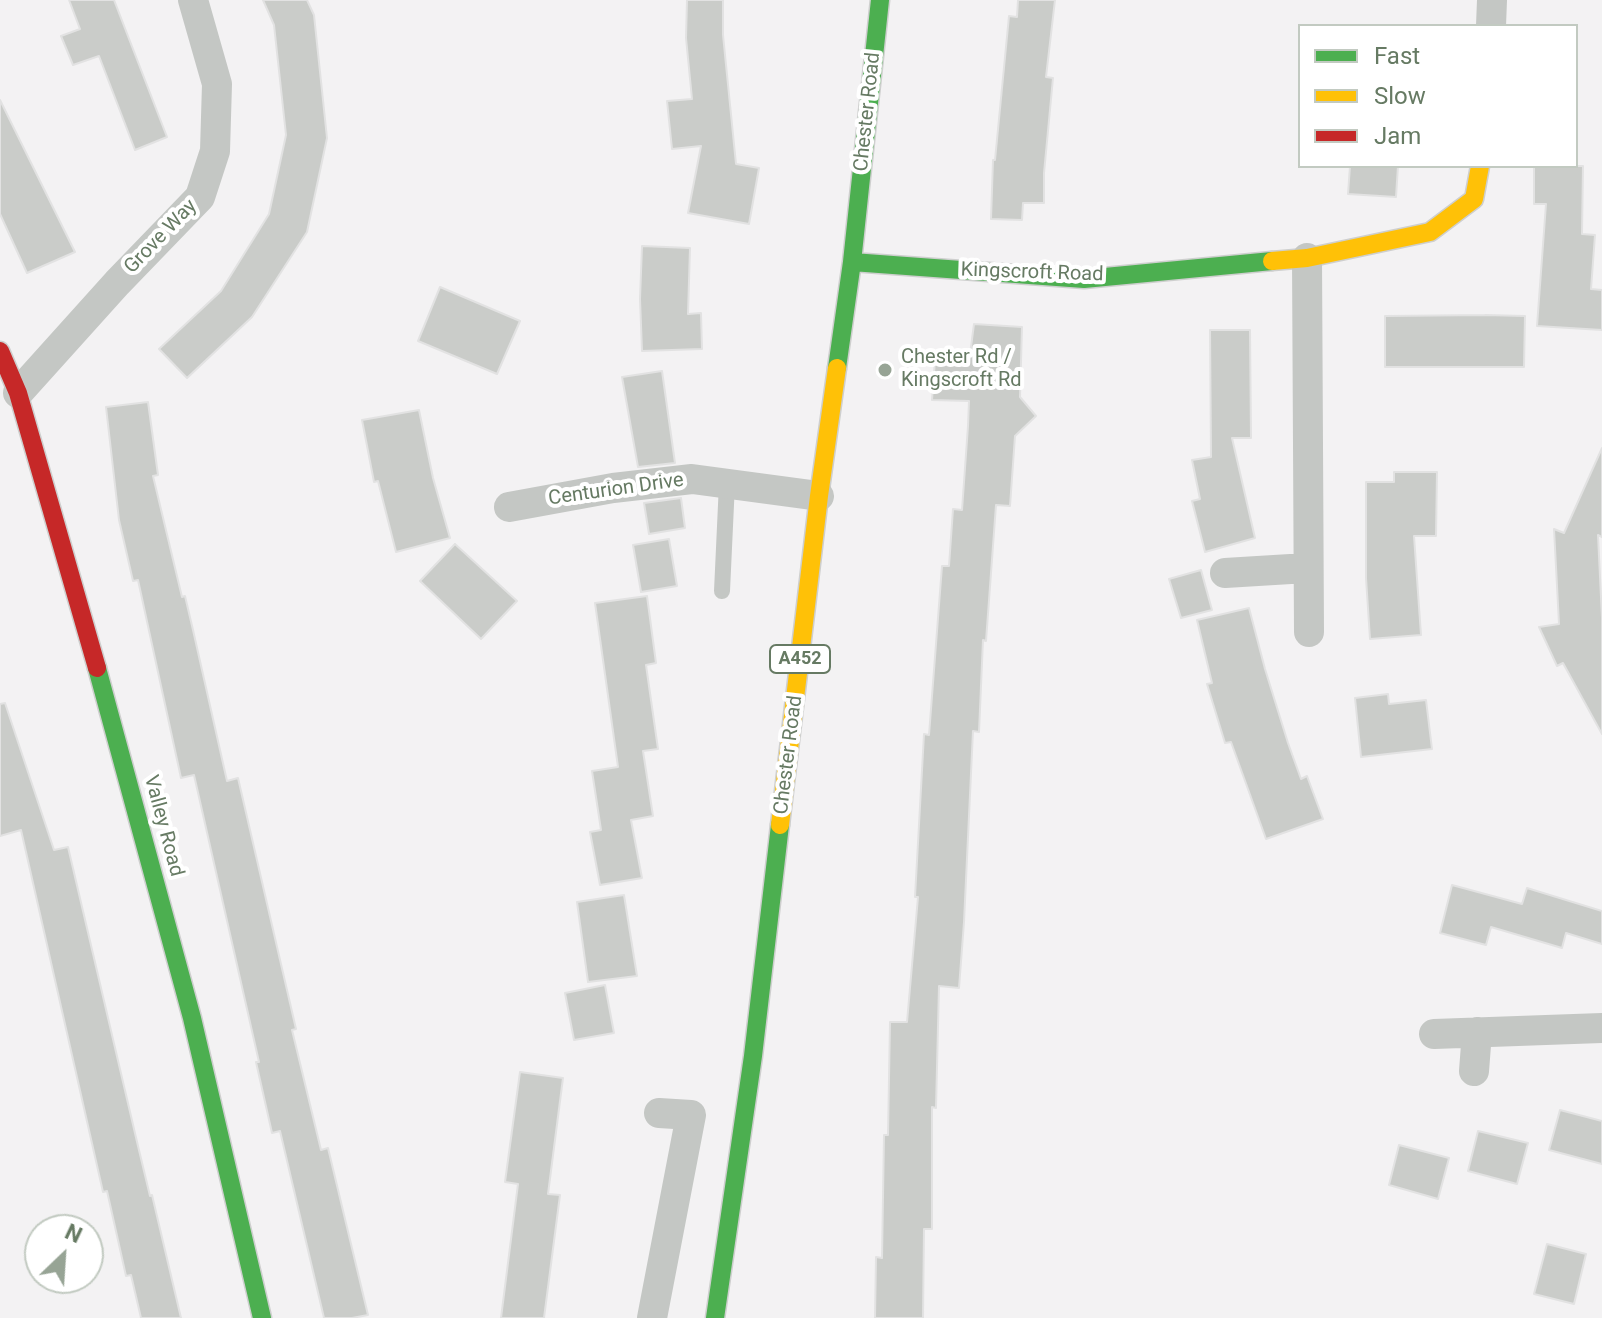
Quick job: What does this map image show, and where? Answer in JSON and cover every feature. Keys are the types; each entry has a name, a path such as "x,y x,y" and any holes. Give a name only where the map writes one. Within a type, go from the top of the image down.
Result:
{"main road":[{"name":"Chester Road","path":"715,1318 755,1040 819,496 852,262 880,0"},
{"name":"Kingscroft Road","path":"852,262 1084,279 1307,258 1430,232 1474,199 1480,168"},
{"name":"Valley Road","path":"0,351 18,393 106,699 192,1018 262,1318"}],"street":[{"name":"Grove Way","path":"18,393 200,197 215,151 217,84 193,0"},
{"path":"1491,24 1492,0"},
{"path":"1307,258 1309,632"},
{"name":"Centurion Drive","path":"509,507 613,488 692,479 819,496"},
{"path":"1225,573 1307,568"},
{"path":"1434,1034 1602,1028"},
{"path":"1474,1071 1477,1032"},
{"path":"652,1318 691,1115 659,1113"}],"lane":[{"path":"722,591 727,483"}],"building":[{"path":"69,0 114,0 167,137 135,150 99,56 73,65 61,36 80,29"},
{"path":"263,0 307,0 314,15 327,138 307,232 252,317 187,378 159,349 221,291 269,214 286,135 274,25"},
{"path":"687,0 723,0 723,35 736,164 759,168 749,224 688,213 701,146 672,149 667,101 692,99 686,38"},
{"path":"1018,0 1055,0 1046,77 1053,78 1044,203 1023,203 1022,220 991,219 993,160 1009,16 1017,17"},
{"path":"0,100 75,252 27,273 0,214"},
{"path":"1583,166 1582,234 1595,235 1591,289 1602,290 1602,330 1537,326 1546,204 1534,204 1534,168"},
{"path":"1350,168 1398,168 1396,197 1348,194"},
{"path":"642,246 690,248 688,314 701,313 702,349 642,351"},
{"path":"440,287 520,321 497,374 418,341"},
{"path":"1385,316 1525,316 1524,367 1385,367"},
{"path":"974,324 1022,327 1020,397 1036,416 1015,436 1010,506 996,505 986,641 983,640 979,732 973,731 959,988 939,986 936,1108 932,1107 932,1229 924,1229 923,1318 875,1318 876,1257 882,1258 890,1022 907,1022 918,897 915,897 924,734 929,735 942,566 949,566 953,509 962,510 968,426 969,401 932,400 935,360 969,362"},
{"path":"1210,330 1250,330 1251,438 1232,438 1255,538 1205,552 1192,501 1200,499 1192,460 1211,457"},
{"path":"662,371 675,463 638,467 622,377"},
{"path":"148,402 158,475 153,476 182,597 185,596 227,781 238,778 321,1150 328,1148 368,1315 324,1318 280,1131 272,1133 256,1062 259,1062 194,775 181,778 138,580 133,581 119,520 106,407"},
{"path":"419,410 450,538 396,552 378,481 374,482 362,420"},
{"path":"1602,448 1602,537 1598,535 1602,734 1563,663 1557,666 1539,627 1559,624 1554,529 1564,533"},
{"path":"1394,472 1437,472 1436,536 1414,536 1421,635 1370,639 1366,578 1366,482 1394,482"},
{"path":"681,498 685,528 649,534 644,503"},
{"path":"669,539 677,586 641,592 633,545"},
{"path":"455,544 517,601 481,639 420,581"},
{"path":"1201,570 1212,610 1181,618 1169,579"},
{"path":"647,596 656,663 646,665 658,749 643,751 653,816 631,820 642,878 600,885 590,832 601,830 592,771 618,767 595,603"},
{"path":"1249,608 1288,743 1301,779 1307,776 1323,819 1266,839 1231,742 1225,743 1207,684 1212,683 1197,620"},
{"path":"1388,694 1389,704 1426,700 1432,749 1361,757 1355,698"},
{"path":"5,703 54,850 68,847 181,1318 141,1318 131,1275 126,1276 107,1191 103,1192 21,830 0,836 0,704"},
{"path":"1452,885 1522,904 1527,888 1602,911 1602,944 1566,933 1562,948 1491,927 1486,945 1440,933"},
{"path":"624,895 637,976 588,982 577,902"},
{"path":"605,985 614,1033 574,1040 565,993"},
{"path":"520,1072 563,1078 548,1194 560,1195 544,1318 501,1318 518,1184 505,1182"},
{"path":"1560,1110 1602,1121 1602,1164 1549,1150"},
{"path":"1478,1131 1528,1143 1517,1184 1468,1171"},
{"path":"1399,1145 1449,1158 1438,1199 1389,1185"},
{"path":"1547,1244 1586,1254 1574,1304 1534,1294"}],"traffic: fast":[{"path":"837,368 852,262 880,0"},
{"path":"852,262 1084,279 1272,261"},
{"path":"97,668 192,1018 262,1318"},
{"path":"715,1318 753,1056 780,825"}],"traffic: slow":[{"path":"1272,261 1307,258 1430,232 1474,199 1480,168"},
{"path":"780,825 837,368"}],"traffic: jam":[{"path":"0,351 18,393 97,668"}],"place":[{"name":"Chester Rd / Kingscroft Rd","path":"885,370"}]}
